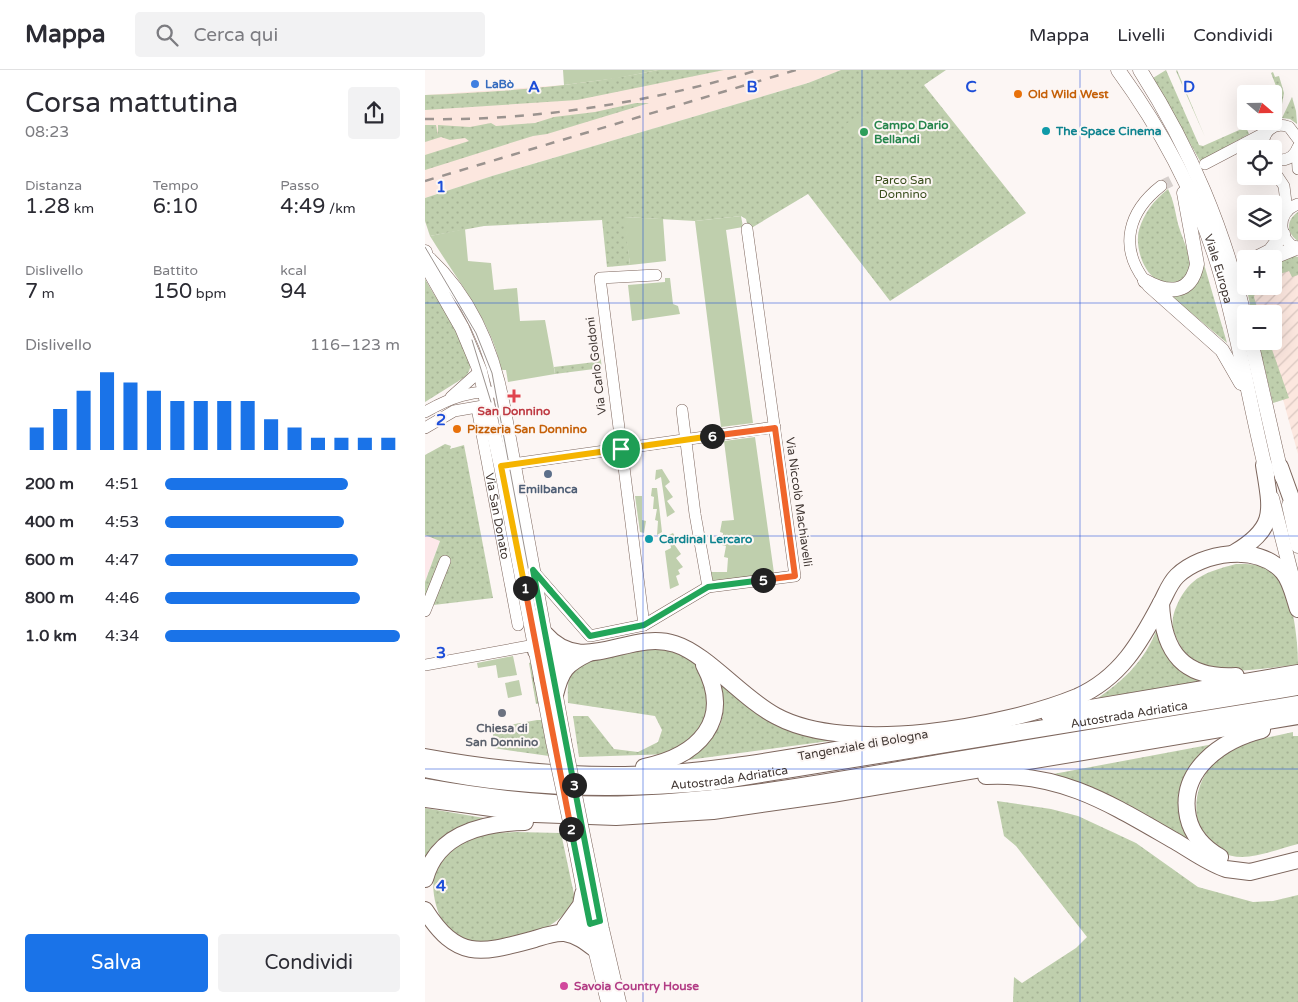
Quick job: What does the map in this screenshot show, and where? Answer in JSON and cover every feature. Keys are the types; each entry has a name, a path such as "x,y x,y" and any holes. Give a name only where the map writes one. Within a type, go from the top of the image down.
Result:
{"highway":[{"path":"1272,466 1298,517"},
{"path":"539,643 549,662 557,664 572,657 589,653 659,641 683,647 764,709 785,721 817,732 858,736 957,729 1043,708 1096,687 1116,672 1135,650 1172,582 1184,571 1203,561 1234,553 1258,536 1269,518 1271,508 1272,466"},
{"path":"1234,553 1261,557 1279,568 1288,580 1298,609"},
{"path":"1161,603 1162,625 1167,642 1178,658 1193,670 1220,676 1298,673"},
{"path":"539,643 557,646 572,657"},
{"path":"555,695 561,673 572,657"},
{"path":"541,772 637,768 660,764 685,753 705,735 715,712 714,687 702,660"},
{"path":"542,679 549,662"},
{"name":"Tangenziale di Bologna","path":"425,756 479,766 541,772 626,775 711,769 1298,673"},
{"name":"Autostrada Adriatica","path":"425,770 553,787 629,787 712,782 1298,687"},
{"name":"Autostrada Adriatica","path":"425,787 501,798 565,803 630,804 679,801 768,791 1298,704"},
{"path":"425,879 429,867 439,850 448,842 472,829 509,822 723,810 894,784 1298,716"},
{"path":"1298,720 1246,735 1211,755 1192,778 1186,806 1189,824 1197,839 1220,857 1244,862 1298,851"},
{"path":"894,784 994,776 1045,780 1073,788 1109,803 1226,869 1249,872 1298,860"},
{"path":"425,800 500,811 616,817"},
{"path":"563,931 581,906 583,894"},
{"path":"426,909 433,923 448,939 459,945 477,950 495,949 563,931 585,930 595,922"},
{"path":"563,931 581,939 595,949"}],"main road":[{"name":"Viale Europa","path":"1118,70 1149,115 1175,161 1201,217 1222,278 1251,406 1298,546"},
{"name":"Viale Europa","path":"1140,70 1203,186 1227,250 1242,305"},
{"path":"1145,280 1158,287 1174,290 1187,285 1195,275 1197,264 1188,213 1175,161"},
{"path":"1270,250 1283,234"},
{"path":"1282,254 1297,249"},
{"path":"1227,250 1237,255"},
{"name":"Via San Donato","path":"426,257 430,272 462,328 480,372 485,391 483,407 507,465 533,570 542,679 559,741 595,922 619,1002"},
{"name":"Via San Donato","path":"426,257 457,290 490,354 501,394 507,465 539,643"},
{"path":"1145,280 1156,293 1208,336 1221,350 1231,363 1251,406"},
{"name":"Viale Europa","path":"1253,350 1265,398 1272,466 1298,602"},
{"name":"Via San Donato","path":"549,662 555,695 559,741"},
{"name":"Via San Donato","path":"581,850 583,894 595,922 595,949 608,1002"}],"street":[{"path":"1205,164 1281,125 1297,139 1298,169"},
{"path":"1264,140 1266,132"},
{"path":"1282,160 1287,160 1297,139"},
{"path":"1223,156 1237,155"},
{"path":"1282,185 1287,197 1287,211 1282,221 1283,234 1287,242 1297,249"},
{"path":"1145,280 1134,264 1131,255 1129,244 1131,232 1139,208 1147,197 1161,186"},
{"path":"1287,211 1298,204"},
{"name":"Via Niccolò Machiavelli","path":"533,570 590,636 644,625 708,587 795,576 747,229"},
{"name":"Via Carlo Goldoni","path":"644,625 600,278 656,275"},
{"path":"425,412 451,397 480,372"},
{"path":"451,397 485,391 501,394"},
{"path":"425,428 453,411 483,407 501,394"},
{"name":"Via San Donato","path":"483,407 518,625"},
{"path":"682,410 708,587"},
{"name":"Via Niccolò Machiavelli","path":"507,465 775,428"},
{"path":"425,611 445,561"},
{"path":"425,665 539,643"}],"shaded area":[{"path":"658,70 841,70 808,83 492,176 425,198 425,95 564,85 618,78"},
{"path":"1298,263 1298,454 1269,350 1282,350 1282,305 1256,305 1253,295 1282,295 1282,268"},
{"path":"425,535 440,540 425,582"}],"green space":[{"path":"563,70 658,70 618,78 564,85"},
{"path":"658,70 724,70 577,100 425,110 425,95 542,87 629,76"},
{"name":"Parco San Donnino","path":"841,70 946,70 924,85 1026,213 890,301 808,194 753,227 748,228 746,219 741,216 695,221 625,217 630,265 607,267 602,220 484,226 430,236 425,221 425,198 492,176 808,83"},
{"path":"1166,70 1199,145 1203,146 1239,130 1247,130 1249,134 1200,161 1153,78"},
{"path":"1177,70 1205,137 1176,71"},
{"path":"1273,72 1275,77 1279,76 1282,85 1276,85 1271,73"},
{"path":"1292,97 1297,124 1290,119 1283,118"},
{"path":"636,103 649,103 547,134 533,136 425,170 425,155 469,141 465,138 450,140 441,137 425,142 425,125 436,125 438,135 438,125 470,127 491,123 496,126 535,123 554,117 595,112"},
{"name":"Campo Dario Bellandi","path":"861,113 881,139 866,151 846,124"},
{"path":"1168,189 1192,266 1183,281 1173,284 1160,282 1153,277 1143,263 1138,246 1139,230 1147,212 1154,202"},
{"path":"1298,212 1298,241 1291,234 1289,226 1291,219"},
{"path":"741,216 743,227 726,230 753,423 721,427 695,221"},
{"path":"624,217 663,219 666,261 630,265"},
{"path":"465,229 468,261 491,263 494,290 517,288 520,321 545,320 555,374 508,382 506,370 501,370 497,353 482,318 430,236"},
{"path":"1199,247 1227,343 1171,296 1180,294"},
{"path":"1292,255 1298,257 1298,275 1292,277 1289,271 1282,273 1282,260"},
{"path":"665,278 670,278 673,304 678,306 680,314 632,321 628,285 665,282"},
{"path":"425,279 457,332 467,353 470,365 468,374 465,377 425,402"},
{"path":"1248,295 1255,295 1256,305 1250,305"},
{"path":"1260,350 1272,350 1289,398 1273,403"},
{"path":"600,354 602,368 555,374 554,367 595,362 594,355"},
{"path":"755,437 774,573 712,583 711,572 727,572 728,558 724,557 726,546 722,545 723,533 720,532 722,521 734,520 724,441"},
{"path":"445,444 451,446 450,449 464,445 493,598 425,606 425,582 440,541 425,535 425,455"},
{"path":"662,469 670,482 665,486 673,497 667,501 675,512 667,517 661,477 655,480 656,470"},
{"path":"652,488 657,488 662,532 657,535 658,521 655,520 657,509 653,509 654,497 651,496"},
{"path":"635,496 642,496 642,520 646,521 644,533 640,532"},
{"path":"673,533 678,541 674,544 681,554 676,558 683,567 678,570 680,574 676,576 679,585 670,589 665,551 671,548 669,535"},
{"path":"1236,564 1263,567 1271,570 1278,577 1289,599 1293,613 1298,665 1233,671 1220,670 1196,664 1183,651 1173,627 1175,610 1182,595 1194,581 1208,573"},
{"path":"1158,626 1165,648 1174,664 1188,675 1209,683 1087,705 1130,672 1146,651"},
{"path":"647,647 673,652 697,664 707,678 709,688 709,721 671,754 579,757 573,716 588,716 614,749 638,752 658,742 662,730 655,716 568,703 568,686 571,673 580,665 598,657"},
{"path":"513,656 517,675 498,678 496,665 478,668 477,663"},
{"path":"533,662 541,703 536,704 529,663"},
{"path":"519,680 522,695 508,698 505,683"},
{"path":"718,681 807,735 829,741 688,760 708,742 719,726 723,707"},
{"path":"543,720 549,756 493,748 493,733 497,732 498,727"},
{"path":"1293,732 1293,736 1298,736 1298,844 1249,857 1225,854 1213,847 1204,836 1198,823 1196,808 1203,778 1212,765 1239,746"},
{"path":"1219,743 1190,771 1180,788 1178,797 1179,807 1193,844 1048,775"},
{"path":"997,801 1051,809 1078,816 1136,843 1198,887 1253,902 1273,901 1298,895 1298,1002 1013,1002 1014,977 1022,983 1076,948 1087,937 1016,846 1004,836"},
{"path":"425,808 484,818 456,829 442,839 430,853 425,863"},
{"path":"515,832 561,833 575,899 558,920 551,925 527,934 481,942 461,937 448,928 437,910 434,892 436,870 448,853 468,840 484,834"}],"tunnel":[{"path":"1161,186 1189,172"}],"tram line":[{"path":"425,247 476,333 492,373 536,610"},
{"path":"472,340 491,402"}],"railway":[{"path":"425,119 509,117 594,107 677,91 758,70"},
{"path":"425,181 796,70"}],"place":[{"name":"LaBò","path":"475,84"},
{"name":"Old Wild West","path":"1018,94"},
{"name":"The Space Cinema","path":"1046,131"},
{"name":"Campo Dario Bellandi","path":"864,132"},
{"name":"San Donnino","path":"514,396"},
{"name":"Pizzeria San Donnino","path":"457,429"},
{"name":"Emilbanca","path":"548,474"},
{"name":"Cardinal Lercaro","path":"649,539"},
{"name":"Chiesa di San Donnino","path":"502,713"},
{"name":"Savoia Country House","path":"564,986"}],"route":[{"path":"775,428 795,576 708,587 644,625 590,636 533,570 600,921 590,924 553,742 501,466 621,449 775,428"}]}
